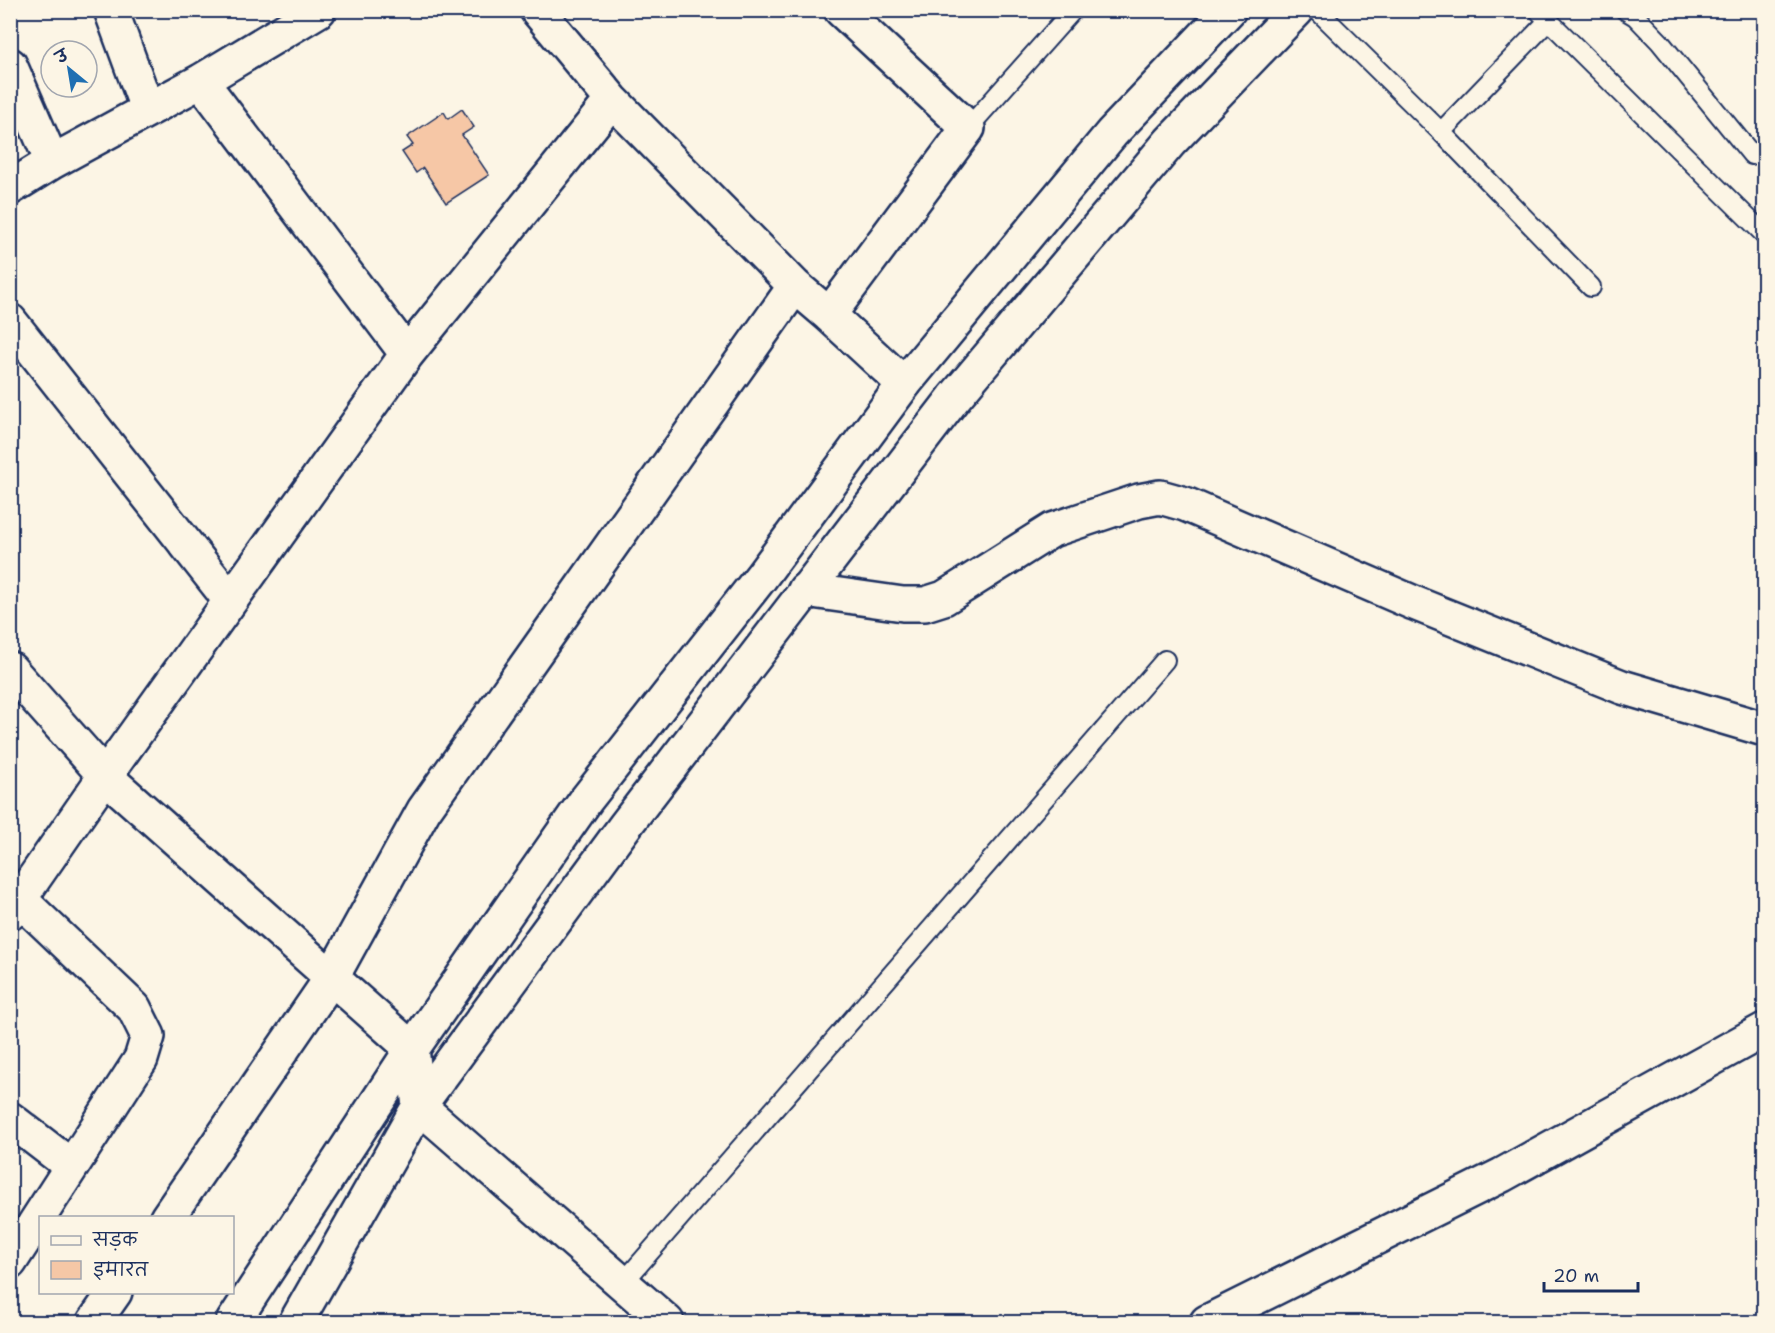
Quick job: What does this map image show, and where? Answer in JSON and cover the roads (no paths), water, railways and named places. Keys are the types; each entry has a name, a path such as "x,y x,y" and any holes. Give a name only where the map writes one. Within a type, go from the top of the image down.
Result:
{"street":[{"path":"111,10 147,108"},
{"path":"10,188 147,108 201,81 319,10"},
{"path":"537,10 612,100 795,286 904,384"},
{"path":"829,315 968,128 840,10"},
{"path":"233,1323 412,1049 586,800 761,577 904,384 1112,133 1229,10"},
{"path":"296,1323 419,1106 625,826 954,398 1154,160 1297,10"},
{"path":"10,65 52,162"},
{"path":"201,81 407,354"},
{"path":"39,1216 141,1059 148,1036 134,1008 14,901 407,354 612,100"},
{"path":"167,1216 332,977 424,810 795,286"},
{"path":"10,321 230,600"},
{"path":"805,590 903,604 925,604 944,598 1052,530 1139,501 1160,497 1185,504 1414,603 1622,687 1764,729"},
{"path":"10,669 105,776 412,1049 419,1106 667,1323"},
{"path":"1207,1323 1502,1175 1764,1030"},
{"path":"10,1119 71,1166"},
{"path":"10,1262 39,1216"},
{"path":"94,1323 114,1294"}],"lane":[{"path":"968,128 1073,10"},
{"path":"1317,10 1441,132 1591,287"},
{"path":"1625,10 1635,16 1660,42 1752,155"},
{"path":"1441,132 1543,16 1764,234"},
{"path":"622,1284 1165,660"}]}
